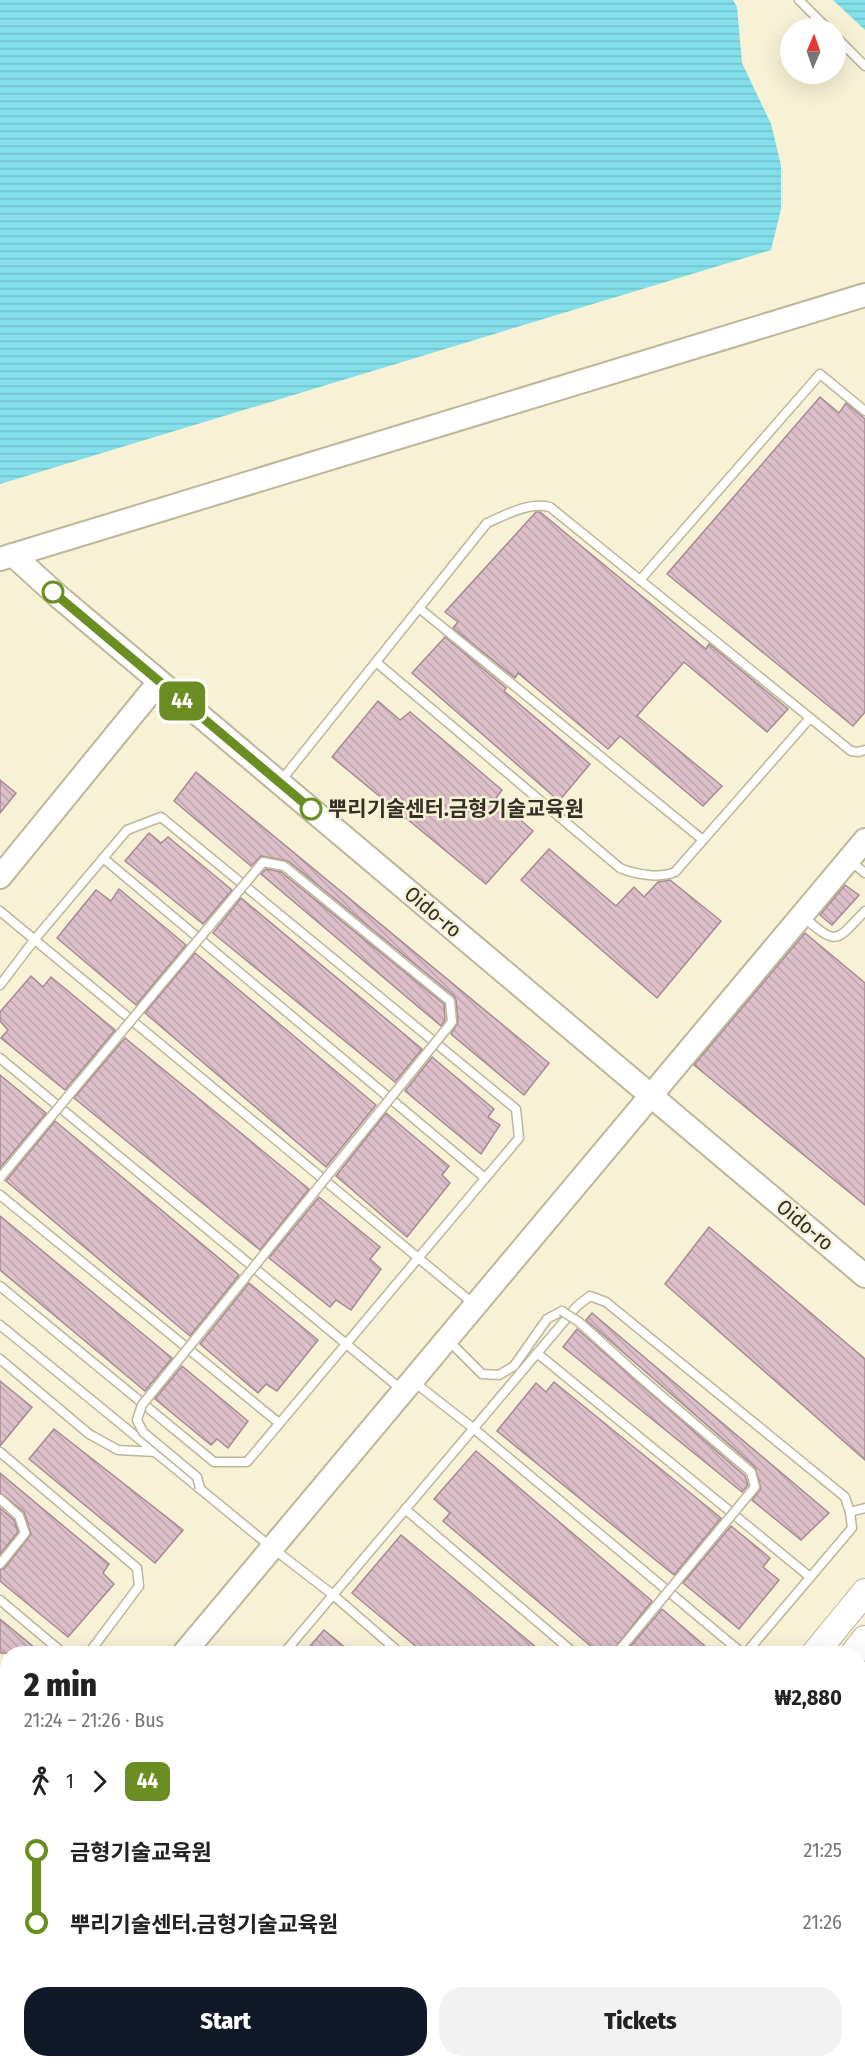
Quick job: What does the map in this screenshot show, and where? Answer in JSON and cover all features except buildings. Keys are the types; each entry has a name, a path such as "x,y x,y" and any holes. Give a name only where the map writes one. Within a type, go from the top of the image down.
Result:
{"main road":[{"path":"6,557 865,295"},
{"name":"Oido-ro","path":"6,557 159,682 865,1276"},
{"path":"0,877 159,682"},
{"path":"190,1646 801,915 857,866 865,840"},
{"path":"821,1646 865,1592"}],"lane":[{"path":"799,0 817,18"},
{"path":"846,47 865,66"},
{"path":"640,580 820,374 865,411"},
{"path":"279,783 487,523 538,504 550,507 851,751 865,750"},
{"path":"419,608 703,840"},
{"path":"376,662 620,868 644,874 670,874 703,840 810,718"},
{"path":"0,985 34,939 127,830 161,817 516,1109 519,1138 247,1462 214,1462 0,1286"},
{"path":"103,858 485,1178"},
{"path":"0,1178 263,862 284,866 450,1001 452,1022 142,1405 137,1420 143,1432 197,1477 200,1488"},
{"path":"0,911 475,1305"},
{"path":"801,915 826,936 832,937 843,934 863,917"},
{"path":"0,1058 346,1343 473,1428 736,1646"},
{"path":"0,1195 279,1423"},
{"path":"290,1646 577,1306 591,1296 606,1302 845,1497 852,1528 750,1646"},
{"path":"447,1339 482,1374 499,1376 514,1366 546,1320 562,1311 580,1323 640,1378 751,1472 755,1487 623,1646"},
{"path":"0,1325 271,1547 332,1594 392,1646"},
{"path":"537,1353 810,1577"},
{"path":"0,1359 89,1434 118,1450 157,1452"},
{"path":"0,1452 137,1568 139,1586 93,1646"},
{"path":"0,1499 20,1516 25,1533 0,1564"},
{"path":"850,1512 865,1508"},
{"path":"405,1509 566,1646"},
{"path":"0,1600 55,1646"}],"water":[{"path":"0,0 733,0 737,7 742,63 771,124 781,165 781,209 771,250 0,484"},
{"path":"833,0 865,0 865,30"}],"bus line":[{"name":"44","path":"53,592 311,809"}],"place":[{"name":"뿌리기술센터.금형기술교육원","path":"311,809"}]}
